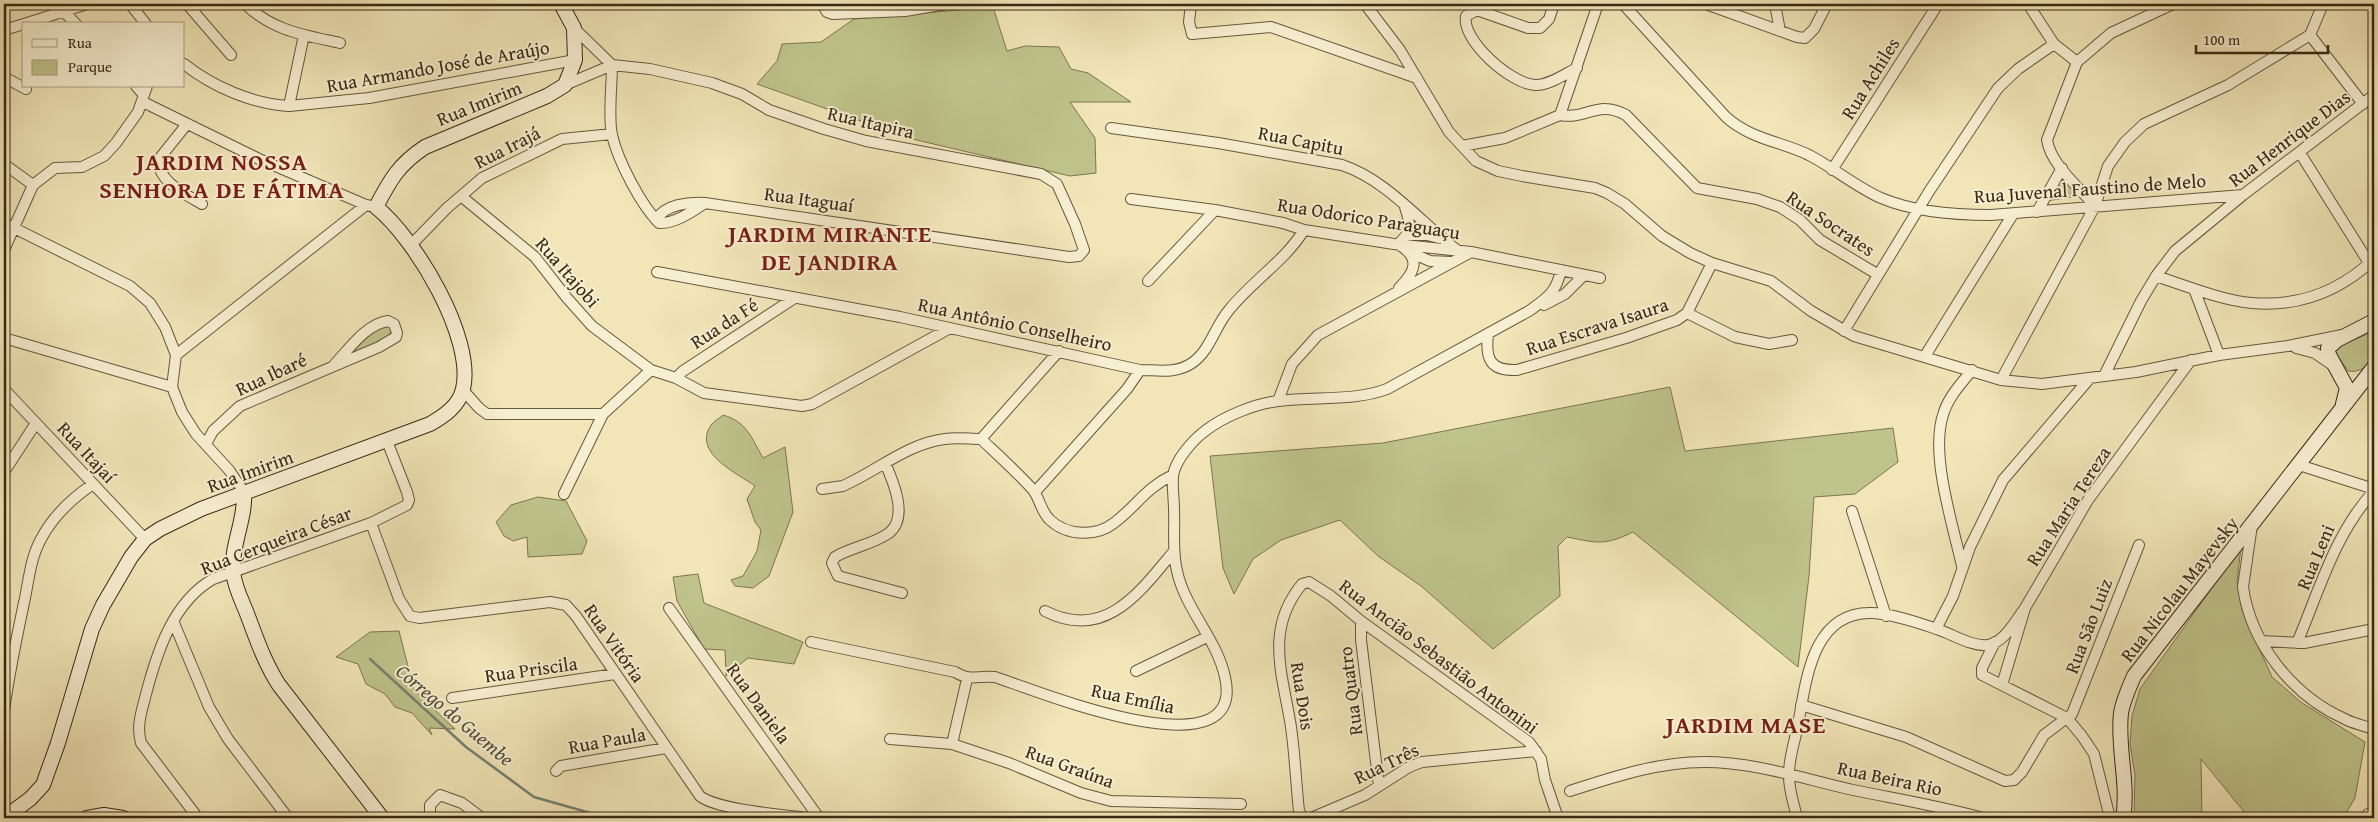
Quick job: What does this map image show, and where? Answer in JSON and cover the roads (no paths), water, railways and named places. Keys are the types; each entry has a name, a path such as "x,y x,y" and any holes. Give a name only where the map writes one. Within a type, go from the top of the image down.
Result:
{"street":[{"path":"31,22 87,4"},
{"path":"130,4 144,22"},
{"path":"187,4 230,55"},
{"path":"246,4 259,17 276,27 340,43"},
{"path":"561,4 574,28 612,65"},
{"path":"822,4 827,12 833,14 905,11 946,4"},
{"path":"1191,4 1189,22 1192,34 1271,28 1286,30 1417,78"},
{"path":"1365,4 1384,27 1449,132 1476,161 1498,170 1547,182 1595,188 1607,193 1625,204 1662,236 1690,253 1712,263 1771,281 1811,311 1844,331 2001,380 2042,384 2104,376 2219,355 2288,346 2349,333 2373,323"},
{"path":"1554,4 1549,19 1540,28 1528,28 1477,10 1466,16 1465,26 1471,38 1491,59 1506,73 1526,84 1537,86 1578,68"},
{"path":"1560,115 1578,68 1598,4"},
{"name":"Rua Juvenal Faustino de Melo","path":"1623,4 1726,117 1740,129 1810,156 1881,198 1919,208 1971,215 2013,214 2243,195"},
{"path":"1706,4 1805,38 1814,29 1826,4"},
{"path":"1776,4 1780,30"},
{"name":"Rua Achiles","path":"1832,170 1938,4"},
{"path":"2028,4 2054,44 2078,62"},
{"path":"2095,206 2062,168 2049,149 2047,140 2078,62 2111,34 2173,4"},
{"path":"2001,380 2095,206 2108,166 2125,142 2144,124 2228,85 2310,35 2324,4"},
{"path":"64,12 74,22"},
{"path":"4,30 22,25"},
{"path":"565,85 575,60 574,28"},
{"path":"289,106 304,35"},
{"path":"2310,35 2363,104"},
{"path":"1844,331 1877,274 1998,88 2018,69 2054,44"},
{"name":"Rua Armando José de Araújo","path":"185,65 212,82 254,100 268,105 289,106 369,98 575,60"},
{"name":"Rua Itapira","path":"565,85 612,65 650,68 712,83 742,94 769,110 794,120 866,140 1041,174 1057,184 1075,224 1084,250"},
{"name":"Rua Itaguaí","path":"612,65 612,134 622,163 645,205 656,220 659,214 676,206 705,202 1069,257 1079,256 1084,250"},
{"path":"4,77 22,87"},
{"name":"Rua Imirim","path":"371,206 397,171 409,158 425,147 547,96 565,85"},
{"path":"4,250 8,226 33,185 55,168 82,166 104,156 116,143 142,92 187,124 259,159 371,206 390,218 412,244 439,290 462,355 463,390 487,414 603,414"},
{"name":"Rua Henrique Dias","path":"2104,376 2156,276 2175,251 2243,195 2374,95"},
{"name":"Rua Socrates","path":"1462,146 1512,136 1560,115 1570,117 1599,108 1616,110 1626,115 1697,188 1757,199 1780,207 1800,220 1820,240 1877,274"},
{"path":"187,124 159,159 158,163 162,173 175,187 202,204"},
{"name":"Rua Capitu","path":"1111,128 1218,143 1342,165 1371,178 1457,250"},
{"name":"Rua Irajá","path":"412,244 482,178 562,139 612,134"},
{"path":"2156,276 2194,289 2252,303 2291,302 2330,291 2373,265 2300,153"},
{"path":"4,164 33,185"},
{"path":"2037,212 2062,168"},
{"name":"Rua Itajobi","path":"461,196 535,257 592,326 651,370 676,378 704,393 802,406 812,404 950,328"},
{"name":"Rua Odorico Paraguaçu","path":"1131,199 1215,210 1283,223 1304,230 1398,244 1471,252 1600,278"},
{"path":"176,355 371,206"},
{"path":"1405,207 1411,224 1408,235 1398,244 1409,252 1430,261 1453,262"},
{"path":"1148,281 1215,210"},
{"path":"1925,356 2013,214"},
{"path":"8,226 130,286 150,303 158,314 176,355 172,387 189,425 244,492 245,505 235,549 233,571 269,669 288,697 382,818"},
{"name":"Rua Antônio Conselheiro","path":"657,272 950,328 1140,370 1171,371 1192,364 1210,342 1227,312 1245,291 1294,246 1304,230"},
{"path":"1408,235 1427,235 1442,239"},
{"path":"1378,303 1398,289 1414,270 1414,263 1409,252"},
{"path":"1278,401 1292,364 1318,335 1471,252"},
{"name":"Rua Escrava Isaura","path":"1488,335 1488,354 1495,367 1504,370 1517,370 1634,335 1677,320 1687,313 1712,263"},
{"path":"822,489 843,486 914,447 932,441 981,439 1035,492 1041,508 1050,520 1072,532 1095,531 1113,524 1143,493 1173,475 1192,444 1206,430 1240,412 1278,401 1326,399 1373,394 1488,335 1529,311 1550,296 1556,288 1562,270"},
{"path":"1529,311 1566,294 1584,275"},
{"path":"2194,289 2219,355"},
{"name":"Rua da Fé","path":"676,378 683,371 793,298"},
{"path":"1687,313 1706,324 1742,338 1769,344 1792,340"},
{"name":"Rua Ibaré","path":"206,444 220,424 240,406 390,341 397,333 394,324 388,321 374,326 334,364"},
{"name":"Rua Nicolau Mayevsky","path":"2341,410 2347,388 2328,353 2328,348 2349,333"},
{"path":"4,338 172,387"},
{"path":"2288,346 2315,353 2352,376 2373,369"},
{"path":"981,439 1059,351"},
{"name":"Rua Maria Tereza","path":"2002,685 2025,608 2088,500 2191,360"},
{"name":"Rua Nicolau Mayevsky","path":"2122,818 2126,803 2121,714 2126,694 2134,676 2177,624 2373,369"},
{"path":"564,494 603,414 651,370"},
{"path":"1035,492 1127,389 1140,370"},
{"path":"1962,567 1938,452 1942,416 1949,399 1972,370"},
{"path":"1936,629 1953,596 1970,547 2003,480 2090,378"},
{"name":"Rua Itajaí","path":"4,389 145,539"},
{"name":"Rua Imirim","path":"4,818 24,805 43,785 58,743 92,629 115,584 131,557 145,539 175,520 244,492 387,441 446,416 456,404 463,390"},
{"path":"4,472 36,423"},
{"name":"Rua Cerqueira César","path":"198,818 145,748 138,734 138,725 161,643 201,586 233,571 401,510 409,500 387,441"},
{"path":"885,463 896,496 898,513 896,524 889,533 835,557 832,563 838,576 902,593"},
{"path":"2299,465 2374,490"},
{"name":"Rua Emília","path":"811,642 954,672 967,679 985,676 995,677 1101,712 1146,722 1182,726 1196,724 1216,716 1222,711 1226,701 1225,675 1177,572 1174,551 1173,475"},
{"path":"4,711 32,559 40,540 52,521 64,507 93,484"},
{"name":"Rua Leni","path":"2297,642 2344,530 2357,509 2374,490"},
{"path":"1852,510 1886,616"},
{"name":"Rua Vitória","path":"371,522 399,599 404,610 410,616 418,618 559,602 572,610 700,796 706,801 810,818"},
{"path":"2252,524 2244,587 2245,597 2261,641 2273,662 2305,693 2323,707 2345,720 2374,729"},
{"name":"Rua São Luiz","path":"2067,718 2076,706 2139,545"},
{"path":"1045,611 1061,619 1076,621 1092,619 1112,612 1136,597 1174,551"},
{"name":"Rua Ancião Sebastião Antonini","path":"1302,584 1309,582 1318,586 1361,621 1529,742 1536,751 1543,766 1544,780 1558,818"},
{"name":"Rua Dois","path":"1302,584 1289,603 1282,619 1278,644 1281,674 1291,728 1299,812 1303,818"},
{"name":"Rua Daniela","path":"669,608 819,818"},
{"path":"1797,818 1788,774 1802,705 1818,644 1830,628 1840,620 1857,614 1872,613 1936,629 1977,644 1988,645 2003,636 2025,608"},
{"name":"Rua Quatro","path":"1361,621 1361,640 1379,786"},
{"path":"174,623 209,707 228,739 288,818"},
{"path":"2261,641 2297,642 2374,630"},
{"path":"1136,671 1208,637"},
{"path":"1995,642 1981,672 1984,677 2067,718 2094,754 2110,818"},
{"name":"Rua Priscila","path":"452,698 615,674"},
{"path":"952,744 967,679"},
{"path":"1802,705 1906,737 2005,781 2014,780 2022,772 2044,735 2067,718"},
{"name":"Rua Graúna","path":"890,739 952,744 1009,763 1051,782 1111,801 1241,804"},
{"name":"Rua Paula","path":"556,771 561,766 666,748"},
{"name":"Rua Três","path":"1313,817 1379,786 1422,762 1536,751"},
{"name":"Rua Beira Rio","path":"1570,791 1611,778 1668,765 1694,763 1738,764 1854,790 1942,807 1983,818"},
{"path":"430,818 430,805 440,795 462,803 482,818"},
{"path":"87,818 104,815 123,818"}],"waterway":[{"name":"Córrego do Guembe","path":"370,659 466,747 534,797 608,818"}],"district":[{"name":"JARDIM NOSSA SENHORA DE FÁTIMA","path":"222,176"},
{"name":"JARDIM MIRANTE DE JANDIRA","path":"830,248"},
{"name":"JARDIM MASE","path":"1746,725"}]}
